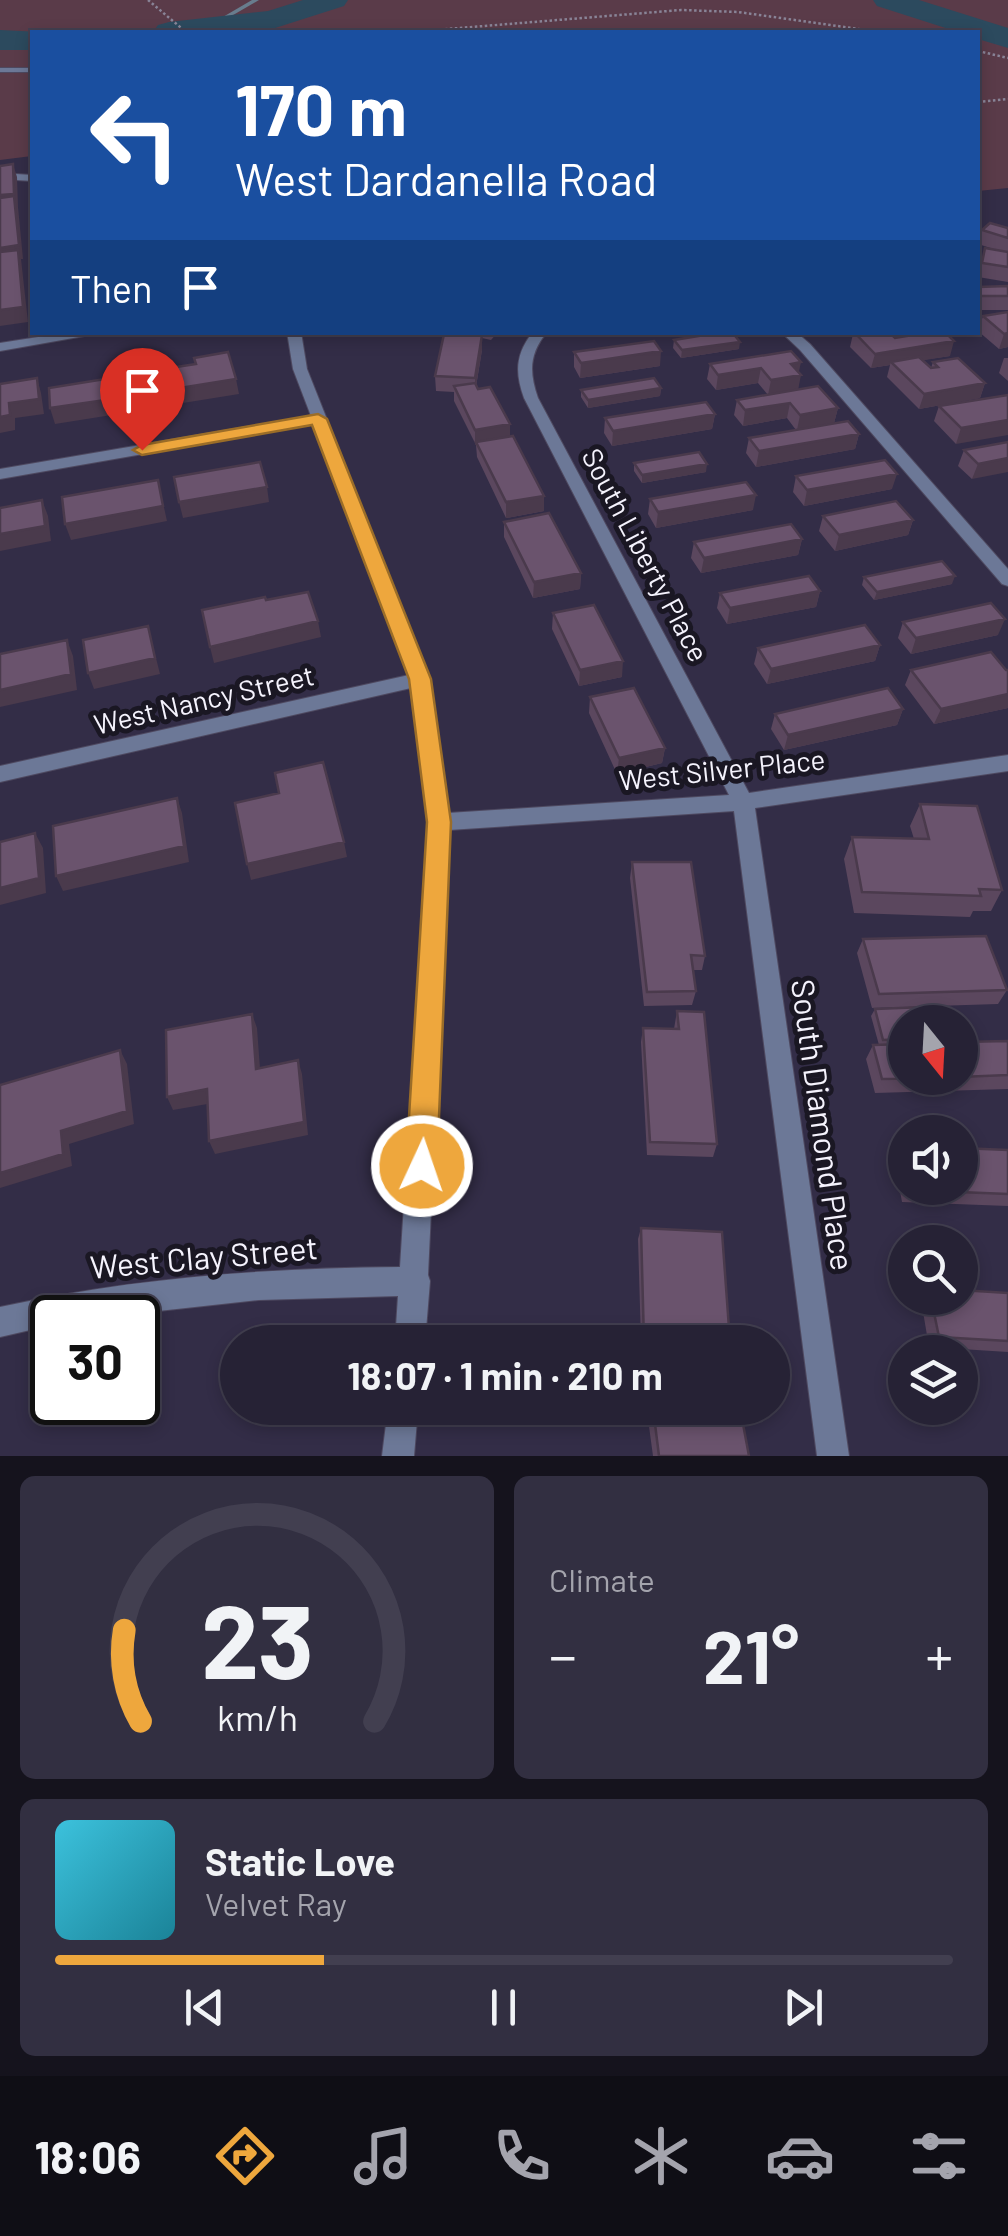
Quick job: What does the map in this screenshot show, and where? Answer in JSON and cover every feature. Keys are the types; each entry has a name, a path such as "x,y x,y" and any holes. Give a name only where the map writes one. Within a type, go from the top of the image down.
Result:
{"street":[{"path":"294,335 300,370 420,679 439,822 412,1325"},
{"name":"South Liberty Place","path":"538,335 526,350 523,364 531,398 743,802"},
{"path":"790,335 805,347 1008,580"},
{"path":"0,347 54,336"},
{"path":"0,474 318,419"},
{"name":"West Nancy Street","path":"0,774 420,679"},
{"name":"West Silver Place","path":"439,822 743,802 1008,764"},
{"name":"South Diamond Place","path":"743,802 833,1456"},
{"name":"West Clay Street","path":"0,1322 56,1308 174,1291 282,1282 416,1280"},
{"path":"398,1456 401,1425"}],"lane":[{"path":"0,70 30,70"},
{"path":"0,176 30,178"}],"path":[{"path":"148,0 184,30"},
{"path":"435,30 681,10 754,14 866,30"},
{"path":"980,51 1008,58"},
{"path":"980,102 1008,99"}],"shaded area":[{"path":"0,0 1008,0 1008,188 980,191 980,30 30,30 30,156 0,160"}],"building":[{"path":"13,164 14,194 0,195 0,166"},
{"path":"14,196 19,245 0,248 0,198"},
{"path":"990,223 1008,228 1008,238 982,230"},
{"path":"985,248 1008,252 1008,267 982,263"},
{"path":"18,250 23,307 0,310 0,252"},
{"path":"1008,286 1008,296 980,296 980,287"},
{"path":"1008,312 1008,333 1004,334 983,316"},
{"path":"444,335 482,335 475,378 435,376"},
{"path":"734,335 740,342 682,350 674,340"},
{"path":"857,335 895,338 948,335 954,341 875,354"},
{"path":"654,341 661,351 581,363 574,352"},
{"path":"791,351 801,362 791,364 801,375 771,380 761,368 718,375 710,364"},
{"path":"228,352 236,379 155,392 150,371 196,364 194,358"},
{"path":"919,357 931,368 938,367 933,362 958,358 985,383 924,394 891,362"},
{"path":"130,375 133,396 50,408 49,388"},
{"path":"37,378 39,399 9,403 10,415 0,417 0,384"},
{"path":"654,378 661,388 588,400 581,390"},
{"path":"475,383 478,389 490,387 510,424 475,430 454,386"},
{"path":"818,386 838,408 800,415 790,403 745,410 737,400"},
{"path":"1008,395 1008,420 961,428 939,406"},
{"path":"706,402 715,414 613,431 605,418"},
{"path":"848,421 859,434 759,451 749,438"},
{"path":"513,436 544,496 506,502 476,442"},
{"path":"1008,442 1008,458 978,464 964,450"},
{"path":"699,452 707,464 642,475 634,463"},
{"path":"885,460 897,474 807,490 796,476"},
{"path":"260,462 267,487 179,502 174,477"},
{"path":"158,480 163,506 65,524 62,497"},
{"path":"746,482 756,495 658,512 650,499"},
{"path":"42,500 45,526 0,534 0,508"},
{"path":"896,501 913,520 839,535 823,516"},
{"path":"549,513 581,573 534,582 504,522"},
{"path":"791,524 802,539 704,558 694,542"},
{"path":"942,561 955,576 877,592 864,577"},
{"path":"809,576 820,591 730,608 720,593"},
{"path":"308,592 318,621 210,647 202,610"},
{"path":"991,603 1005,619 916,638 903,622"},
{"path":"594,605 623,661 580,670 553,613"},
{"path":"865,625 880,645 771,669 758,648"},
{"path":"148,626 155,658 88,673 83,640"},
{"path":"67,640 71,674 0,690 0,654"},
{"path":"991,652 1008,670 1008,694 941,709 911,670"},
{"path":"634,688 665,748 619,758 590,697"},
{"path":"888,688 903,709 788,735 775,714"},
{"path":"323,762 344,842 247,864 235,803 279,793 275,773"},
{"path":"177,798 184,846 56,876 53,826"},
{"path":"920,804 977,806 1002,890 979,889 981,896 862,892 852,837 929,839"},
{"path":"35,833 39,878 0,888 0,842"},
{"path":"632,862 691,862 705,956 691,955 696,991 647,992"},
{"path":"986,936 1007,990 879,994 863,939"},
{"path":"888,1008 888,1040 883,1040 875,1009"},
{"path":"677,1011 704,1012 717,1144 650,1142 643,1028 679,1029"},
{"path":"252,1014 256,1069 298,1060 304,1122 209,1141 207,1089 167,1097 166,1030"},
{"path":"1008,1041 1008,1075 978,1076 978,1042"},
{"path":"873,1045 888,1045 888,1079 882,1079"},
{"path":"120,1050 127,1111 61,1131 63,1154 0,1173 0,1085"},
{"path":"978,1149 1008,1150 1008,1194 978,1193"},
{"path":"641,1228 722,1232 729,1325 644,1325"},
{"path":"978,1291 1008,1293 1008,1341 978,1339 978,1335 939,1335 934,1315 978,1315"},
{"path":"655,1425 743,1425 749,1456 659,1456"}],"waterway":[{"path":"207,28 256,0"},
{"path":"186,30 272,20 333,0"},
{"path":"888,0 1008,38"},
{"path":"0,40 30,40"}],"route":[{"path":"142,450 318,419 420,679 439,822 422,1166"}]}
